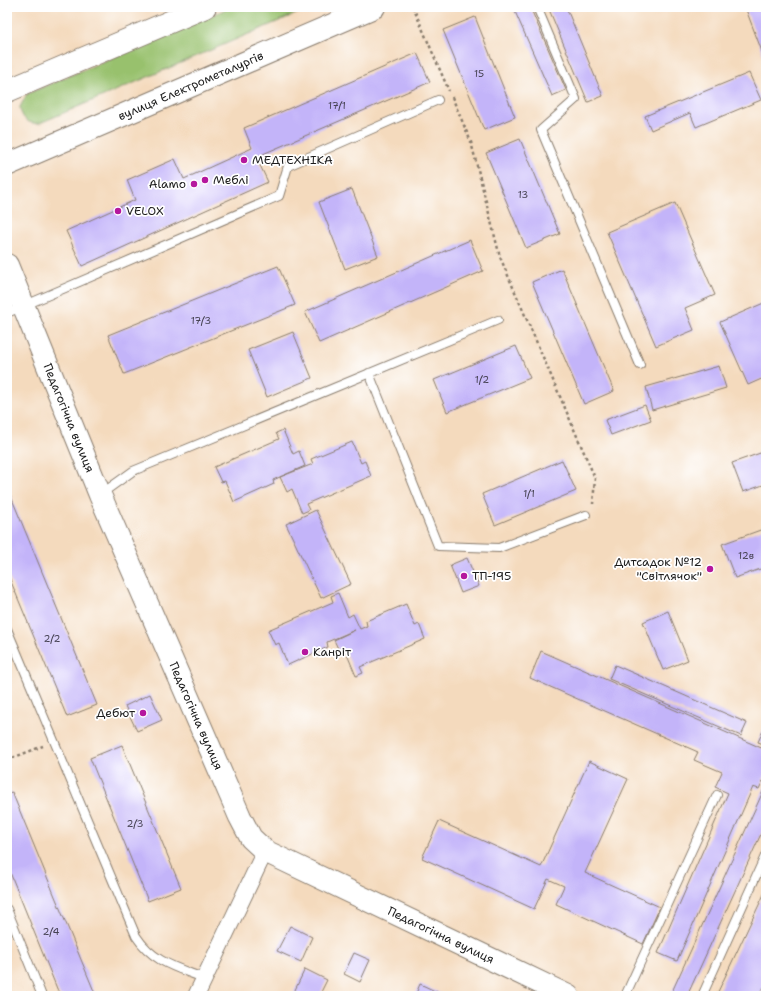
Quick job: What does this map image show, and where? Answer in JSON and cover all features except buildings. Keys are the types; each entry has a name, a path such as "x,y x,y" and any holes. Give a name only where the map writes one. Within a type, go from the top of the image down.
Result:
{"main road":[{"path":"7,91 205,7"},
{"name":"вулиця Електрометалургів","path":"7,164 374,7"},
{"name":"Педагогічна вулиця","path":"7,265 15,310 100,495 240,817 251,838 265,851 568,996"}],"street":[{"path":"196,996 203,978 265,851"}],"lane":[{"path":"537,7 576,99 541,130 640,365"},
{"path":"15,310 280,196 288,166 438,100"},
{"path":"100,495 133,471 498,320"},
{"path":"369,373 438,546 499,548 586,515"},
{"path":"7,629 136,936 144,948 157,959 203,978"},
{"path":"625,996 717,795"},
{"path":"702,996 766,854"},
{"path":"7,909 42,996"},
{"path":"764,996 766,992"}],"path":[{"path":"413,7 471,142 500,257 594,478 593,505 586,515"},
{"path":"7,760 54,742"}],"green space":[{"path":"231,7 312,7 40,123 29,122 22,114 20,107 27,94"}],"place":[{"name":"МЕДТЕХНІКА","path":"244,160"},
{"name":"Меблі","path":"205,180"},
{"name":"Alamo","path":"194,184"},
{"name":"VELOX","path":"118,211"},
{"name":"Дитсадок №12 \"Світлячок\"","path":"710,569"},
{"name":"ТП-195","path":"464,576"},
{"name":"Канріт","path":"305,652"},
{"name":"Дебют","path":"143,713"}]}
